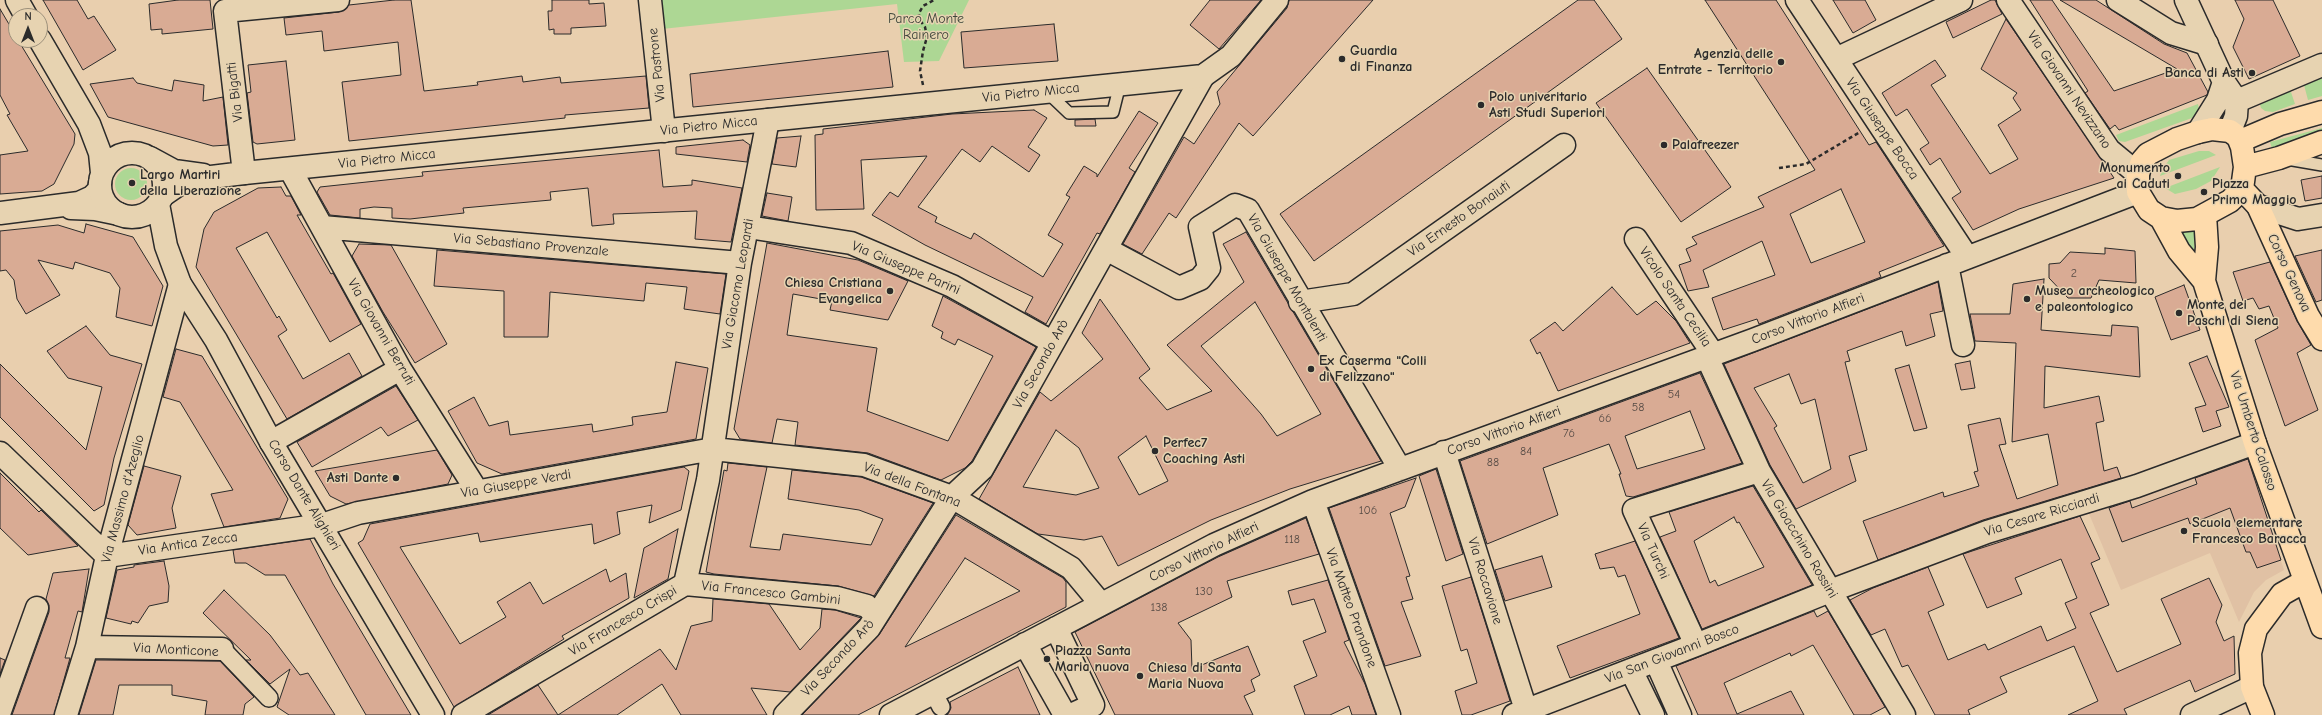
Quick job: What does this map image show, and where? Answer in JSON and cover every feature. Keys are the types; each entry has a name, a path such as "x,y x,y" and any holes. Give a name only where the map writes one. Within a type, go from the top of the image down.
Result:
{"main road":[{"path":"2235,136 2245,167 2242,189 2230,201 2197,219 2177,221 2161,218 2149,210 2138,183 2142,161 2148,154 2198,132 2212,130 2235,136 2322,112"},
{"path":"2245,167 2279,158 2322,142"},
{"name":"Corso Genova","path":"2242,189 2258,206 2308,316 2322,339"},
{"name":"Via Umberto Calosso","path":"2204,281 2207,247 2205,215"},
{"name":"Via Umberto Calosso","path":"2161,218 2179,251 2204,281 2255,443 2322,627"},
{"path":"2263,715 2252,687 2250,653 2256,629 2282,594 2305,581"}],"street":[{"name":"Via Bigatti","path":"244,173 225,11 338,0"},
{"name":"Via Pastrone","path":"650,0 664,131"},
{"name":"Via Secondo Arò","path":"785,715 869,628 952,497 982,469 1052,342 1203,76 1231,56 1277,0"},
{"name":"Via Giuseppe Bocca","path":"1797,0 1967,257"},
{"path":"1836,59 1961,0"},
{"name":"Via Giovanni Nevizzano","path":"2008,0 2109,150 2138,183"},
{"path":"2118,0 2171,33 2207,44"},
{"path":"2186,0 2224,82 2237,101 2235,136"},
{"path":"45,48 89,124 100,153 101,178 105,201 120,214"},
{"path":"2237,101 2322,66"},
{"name":"Via Pietro Micca","path":"160,200 187,182 216,176 1203,76"},
{"path":"2198,132 2218,100 2224,82"},
{"name":"Via Giacomo Leopardi","path":"713,449 740,263 768,120"},
{"path":"48,208 88,209 130,217 146,214 160,200 164,186 162,173 144,156 116,146 89,124"},
{"name":"Via Ernesto Bonaiuti","path":"1300,302 1353,294 1564,145"},
{"path":"0,213 48,208 86,201 96,194 101,178 115,158 124,154 144,156"},
{"name":"Via Pietro Micca","path":"144,156 174,171 216,176"},
{"name":"Via Giovanni Berruti","path":"290,169 400,369 477,490"},
{"name":"Corso Vittorio Alfieri","path":"891,715 937,700 1025,644 1214,545 1313,501 1710,355 1947,265 2138,183"},
{"name":"Corso Dante Alighieri","path":"160,200 166,246 178,279"},
{"name":"Via Giuseppe Montalenti","path":"1106,249 1179,288 1200,280 1209,268 1200,227 1235,205 1248,210 1300,302 1400,469"},
{"path":"2258,206 2298,219 2322,216"},
{"name":"Corso Dante Alighieri","path":"120,214 148,231 178,279 216,340 272,442 433,715"},
{"name":"Via Sebastiano Provenzale","path":"322,227 740,263"},
{"name":"Via Giuseppe Parini","path":"748,227 852,243 952,286 1052,342"},
{"name":"Vicolo Santa Cecilia","path":"1636,239 1710,355"},
{"path":"1947,265 1963,345"},
{"name":"Via Massimo d'Azeglio","path":"66,715 87,647 106,556 178,279"},
{"name":"Via Gioacchino Rossini","path":"1710,355 1759,471 1904,715"},
{"path":"272,442 400,369"},
{"name":"Via Cesare Ricciardi","path":"1830,591 1987,532 2137,486 2255,443"},
{"name":"Via Giuseppe Verdi","path":"322,525 358,513 477,490 713,449"},
{"name":"Via della Fontana","path":"713,449 864,465 952,497 1071,568 1101,604"},
{"name":"Via Francesco Crispi","path":"463,715 685,584 713,449"},
{"name":"Via Roccavione","path":"1444,452 1520,713"},
{"path":"0,453 106,556"},
{"name":"Via Turchi","path":"1696,645 1634,510 1759,471"},
{"name":"Via Matteo Prandone","path":"1313,501 1389,715"},
{"name":"Via Antica Zecca","path":"106,556 322,525"},
{"name":"Via Francesco Gambini","path":"685,584 837,598 867,606 876,616"},
{"name":"Via San Giovanni Bosco","path":"1520,713 1656,661 1830,591"},
{"path":"0,711 37,608"},
{"path":"1056,628 1093,705 1071,715"},
{"path":"1025,644 1065,715"},
{"name":"Via Monticone","path":"87,647 222,649 269,698"},
{"path":"1656,661 1680,715"},
{"path":"1631,670 1649,707 1668,690"},
{"path":"2192,715 2252,687"}],"lane":[{"path":"2279,158 2322,165"}],"path":[{"path":"927,103 920,71 922,50 927,37 925,27 918,19 919,13 923,6 934,0"},
{"path":"1779,168 1806,164 1878,122"}],"shaded area":[{"name":"Scuola elementare Francesco Baracca","path":"2248,457 2284,570 2266,580 2254,592 2239,622 2210,553 2121,590 2087,509"}],"green space":[{"name":"Parco Monte Rainero","path":"660,0 969,0 939,61 904,62 897,4 662,29"},
{"path":"2322,78 2322,96 2308,100 2304,85"},
{"path":"2290,89 2295,104 2273,112 2265,111 2261,108 2259,101"},
{"path":"2198,104 2199,109 2192,118 2125,142 2119,141 2116,135"},
{"path":"2322,128 2322,132 2273,152 2270,142"},
{"path":"2199,151 2209,151 2216,155 2160,176 2163,168 2169,160"},
{"path":"2220,167 2211,181 2196,189 2175,194 2165,188"},
{"path":"128,168 134,168 144,175 147,184 146,190 140,197 134,200 128,200 118,193 115,187 115,181 122,171"},
{"path":"2194,224 2195,266 2179,226"}],"building":[{"path":"43,0 77,0 88,19 94,16 116,50 83,70"},
{"path":"178,0 210,0 213,29 162,34 162,29 151,30 149,4"},
{"path":"394,0 411,0 424,91 478,85 477,82 522,76 523,82 560,77 561,83 646,76 649,108 565,115 565,118 349,141 342,82 401,75 398,42 324,51 322,31 286,35 284,18 339,12 349,5"},
{"path":"552,0 589,0 589,4 604,3 606,26 571,28 571,34 554,34 554,29 549,30 548,11 552,11"},
{"path":"1210,0 1261,0 1219,49 1190,25"},
{"path":"1289,0 1373,0 1253,136 1239,123 1176,218 1169,213 1142,254 1123,244 1184,137 1194,144 1220,104 1217,92 1287,8"},
{"name":"Polo univeritario Asti Studi Superiori","path":"1578,0 1594,0 1622,39 1314,261 1280,214"},
{"path":"1705,0 1776,0 1869,145 1876,142 1944,246 1879,272 1881,277 1759,324 1757,319 1723,330 1712,298 1775,275 1762,241 1703,270 1709,287 1688,291 1679,265 1691,261 1686,249 1697,244 1692,237 1764,207 1758,197 1815,170","holes":["1841,189 1865,242 1811,263 1790,214"]},
{"path":"1833,0 1865,0 1876,20 1853,33"},
{"path":"1991,0 1995,0 2002,14 1953,38 1946,22"},
{"path":"2030,0 2052,0 2114,91 2177,69 2060,0 2096,0 2164,44 2187,53 2208,92 2207,95 2119,130 2115,125 2110,129 2085,93 2088,91"},
{"path":"2235,0 2273,0 2300,56 2249,79 2233,47 2244,19"},
{"path":"0,9 8,22 8,48 23,48 75,134 74,144 54,184 42,191 0,194 0,155 28,151 7,115 10,114 0,95"},
{"path":"2006,19 2114,178 2019,209 1973,230 1952,198 1961,192 1940,158 1930,165 1920,149 1929,143 1907,109 1896,116 1882,93 1935,60 1946,76 1931,85 1990,174 2018,159 1998,125 2021,110 2013,98 2017,93 1981,69"},
{"path":"1054,24 1058,61 964,68 961,32"},
{"path":"888,51 893,87 693,107 690,74"},
{"path":"286,61 295,140 257,144 253,142 247,93 251,92 248,65"},
{"name":"Palafreezer","path":"1647,68 1731,187 1681,222 1596,103"},
{"path":"133,78 137,83 172,91 174,80 204,85 203,101 223,97 228,145 213,146 108,117 90,84"},
{"path":"1034,110 1047,118 1028,147 1040,155 1029,172 992,146 980,162 962,149 918,207 937,217 935,222 971,239 974,233 1043,277 1063,244 1048,235 1070,197 1066,195 1084,166 1097,174 1097,177 1139,111 1158,123 1129,168 1135,172 1100,234 1097,233 1046,324 1025,312 1033,297 925,245 872,215 890,192 898,197 927,156 861,160 864,209 816,210 815,135 823,134 823,129 952,114"},
{"path":"1095,119 1096,126 1075,126 1075,120"},
{"path":"801,136 796,167 772,164 777,138"},
{"path":"743,140 750,145 747,162 676,154 676,147"},
{"path":"659,150 663,187 692,185 692,180 742,188 731,242 695,239 697,211 613,214 614,224 592,226 588,188 550,192 551,200 463,208 464,213 410,219 392,218 392,208 374,207 360,209 360,218 330,215 317,192 320,187 423,176 422,172"},
{"path":"2322,176 2322,198 2305,201 2301,180"},
{"path":"281,187 286,196 291,196 301,215 297,215 331,274 333,273 361,324 330,342 267,232 236,248 277,318 279,316 287,330 278,336 303,379 349,353 362,376 287,419 196,267 204,229 214,212 258,188"},
{"path":"767,193 792,197 788,221 762,216"},
{"path":"86,224 133,237 163,286 152,326 116,317 120,288 110,273 75,262 73,269 38,260 60,295 26,314 17,299 14,280 6,270 0,271 0,231 58,225 84,233"},
{"path":"1246,232 1381,461 1290,489 1211,520 1118,566 1102,536 1084,540 1038,534 979,499 1040,392 1051,401 1103,359 1082,333 1100,299 1150,369 1139,378 1167,410 1212,391 1167,345 1244,282 1223,244","holes":["1255,302 1321,414 1277,436 1261,414 1201,346","1056,430 1079,448 1099,488 1076,495 1023,487","1146,436 1168,481 1139,495 1118,457"]},
{"path":"767,243 858,260 908,281 888,320 830,310 832,301 793,294 787,335 877,348 867,411 948,441 993,356 958,339 955,345 941,338 943,332 932,326 943,296 1036,347 972,461 965,468 941,480 868,453 795,445 798,422 777,419 772,443 740,439 734,429"},
{"path":"359,244 391,245 447,344 415,363 383,312 352,256"},
{"path":"2105,248 2135,251 2136,283 2099,280 2091,298 2068,298 2049,278 2049,264 2060,263 2070,252 2105,254"},
{"path":"437,250 726,274 720,314 684,309 687,287 646,283 644,301 550,292 548,337 504,337 504,291 434,286"},
{"path":"2322,250 2322,300 2316,302 2295,256"},
{"path":"2270,262 2297,321 2311,345 2297,353 2318,410 2285,426 2255,340 2278,328 2269,306 2259,309 2253,298 2243,301 2233,272"},
{"path":"2044,279 2041,330 2111,336 2112,325 2138,327 2140,377 2045,366 2044,408 2099,396 2104,421 2096,423 2104,471 2117,467 2121,478 1983,520 1878,560 1863,521 1943,492 1944,497 1979,486 1974,472 1978,471 1968,425 2000,418 2006,444 1999,445 2017,499 2058,485 2048,434 2012,442 2016,343 1975,341 1970,314 2010,314 2013,284"},
{"path":"1938,282 1943,311 1930,314 1935,336 1906,346 1902,331 1847,351 1850,361 1845,362 1867,450 1849,456 1856,481 1796,509 1770,465 1724,364","holes":["1789,374 1801,404 1815,399 1831,469 1803,483 1774,428 1777,426 1754,388"]},
{"path":"2184,285 2200,330 2171,340 2155,297"},
{"path":"1612,287 1637,315 1656,301 1676,321 1690,343 1558,391 1540,352 1537,354 1530,340 1555,322 1563,331"},
{"path":"86,326 110,355 142,364 114,458 104,505 94,511 0,417 0,364 86,450 102,387 68,378 47,351"},
{"path":"176,349 202,356 288,499 280,518 224,527 211,494 233,490 180,402 163,397"},
{"path":"2207,356 2229,407 2216,411 2221,426 2203,432 2195,408 2206,405 2189,363"},
{"path":"1970,361 1975,388 1961,390 1955,364"},
{"path":"676,362 708,368 696,439 502,474 477,463 448,411 474,397 489,426 508,421 510,435 592,424 593,432 633,425 632,417 667,412"},
{"path":"1909,365 1927,428 1914,431 1895,369"},
{"path":"1700,373 1742,463 1633,497 1626,496 1619,474 1621,474 1609,444 1543,468 1558,515 1487,544 1460,461","holes":["1690,411 1705,449 1637,469 1625,436"]},
{"path":"396,386 418,420 388,436 381,427 312,467 297,442"},
{"path":"437,450 452,475 448,484 346,504 330,496 315,471"},
{"path":"2248,459 2281,560 2257,568 2250,552 2246,552 2230,508 2190,524 2188,518 2122,542 2109,508 2130,501 2132,508 2197,484 2195,478"},
{"path":"728,463 767,467 750,547 780,550 783,534 871,545 883,519 859,510 788,499 792,470 861,477 933,503 874,596 838,586 714,574 706,572 724,470 727,471"},
{"path":"144,466 181,476 172,508 176,528 137,535 128,525"},
{"path":"684,467 689,471 681,510 649,523 652,505 617,512 620,534 594,544 592,524 480,542 478,533 400,547 460,644 506,617 497,602 530,582 543,604 606,569 610,582 626,573 629,598 562,636 564,639 454,707 358,543 363,540 370,524"},
{"path":"1436,469 1463,554 1446,561 1419,476"},
{"path":"0,473 39,512 41,510 78,546 28,555 0,528"},
{"path":"1416,478 1405,507 1390,513 1410,576 1406,577 1413,599 1401,602 1421,656 1385,666 1329,508"},
{"path":"1753,486 1812,585 1702,629 1660,537 1676,531 1669,512","holes":["1734,517 1737,523 1739,522 1764,567 1718,586 1715,580 1710,583 1694,541"]},
{"path":"956,515 1063,578 1066,582 1066,607 858,715 802,715 879,635","holes":["965,558 1020,591 905,647"]},
{"path":"2080,516 2100,559 2091,563 2109,605 2090,613 2117,672 2181,644 2161,599 2209,578 2222,605 2216,622 2224,641 2234,636 2235,674 2195,692 2190,680 2124,709 2127,715 2068,715 2098,701 2074,646 2000,677 2007,692 1968,710 1970,715 1935,715 1908,665 1902,667 1885,629 1871,635 1850,600 1873,588 1928,567 1944,605 1928,612 1948,660 1985,644 1988,650 2041,626 2047,641 2076,628 2065,603 2077,598 2061,559 2015,578 2022,594 1987,608 1963,554"},
{"path":"1306,518 1319,554 1227,581 1232,597 1178,623 1191,640 1192,669 1248,646 1260,675 1251,680 1255,691 1244,696 1253,715 1115,715 1075,632 1218,557"},
{"path":"678,529 668,579 634,598 644,548"},
{"path":"310,539 333,584 411,715 366,715 285,575 265,575 246,563 235,563 233,550"},
{"path":"1635,541 1679,638 1570,678 1557,646 1640,614 1625,575 1618,577 1614,567 1600,569 1595,554"},
{"path":"1542,556 1552,587 1505,601 1495,570"},
{"path":"164,561 169,586 168,602 149,606 138,623 132,621 131,624 106,618 117,570 134,567 134,565"},
{"path":"89,569 82,612 78,611 65,658 70,658 54,715 12,715 49,612 49,605 46,599 53,573"},
{"path":"1471,577 1510,701 1471,715 1462,715 1455,691 1477,683 1467,649 1461,651 1442,586"},
{"path":"1328,580 1349,640 1344,642 1365,684 1376,715 1352,715 1349,706 1330,715 1305,715 1294,686 1317,676 1303,641 1326,632 1314,599 1292,605 1288,591"},
{"path":"224,590 270,635 300,675 308,673 335,715 289,715 277,707 290,669 270,684 246,660 251,660 203,613"},
{"path":"713,599 769,604 800,650 820,628 822,609 835,610 861,618 790,692 751,688 767,715 681,715 662,684 617,715 558,715 660,649 676,670 691,626 712,621"},
{"path":"1814,611 1817,617 1828,611 1885,707 1870,715 1854,715 1813,645 1791,656 1790,653 1724,683 1737,714 1791,691 1804,715 1698,715 1676,666"},
{"path":"0,658 5,660 0,674"},
{"path":"96,660 220,661 254,697 245,704 243,715 205,715 207,701 172,695 172,685 119,685 113,715 79,715"},
{"path":"1018,667 1040,715 947,715 951,708 950,702"},
{"path":"538,685 558,715 488,715"}],"place":[{"name":"Guardia di Finanza","path":"1342,59"},
{"name":"Agenzia delle Entrate - Territorio","path":"1781,62"},
{"name":"Banca di Asti","path":"2252,73"},
{"name":"Polo univeritario Asti Studi Superiori","path":"1481,105"},
{"name":"Palafreezer","path":"1664,145"},
{"name":"Monumento ai Caduti","path":"2178,176"},
{"name":"Largo Martiri della Liberazione","path":"132,183"},
{"name":"Piazza Primo Maggio","path":"2204,192"},
{"name":"Chiesa Cristiana Evangelica","path":"890,291"},
{"name":"Museo archeologico e paleontologico","path":"2027,299"},
{"name":"Monte dei Paschi di Siena","path":"2179,313"},
{"name":"Ex Caserma \"Colli di Felizzano\"","path":"1311,369"},
{"name":"Perfec7 Coaching Asti","path":"1155,451"},
{"name":"Asti Dante","path":"396,478"},
{"name":"Scuola elementare Francesco Baracca","path":"2184,531"},
{"name":"Piazza Santa Maria nuova","path":"1047,659"},
{"name":"Chiesa di Santa Maria Nuova","path":"1140,676"}]}
